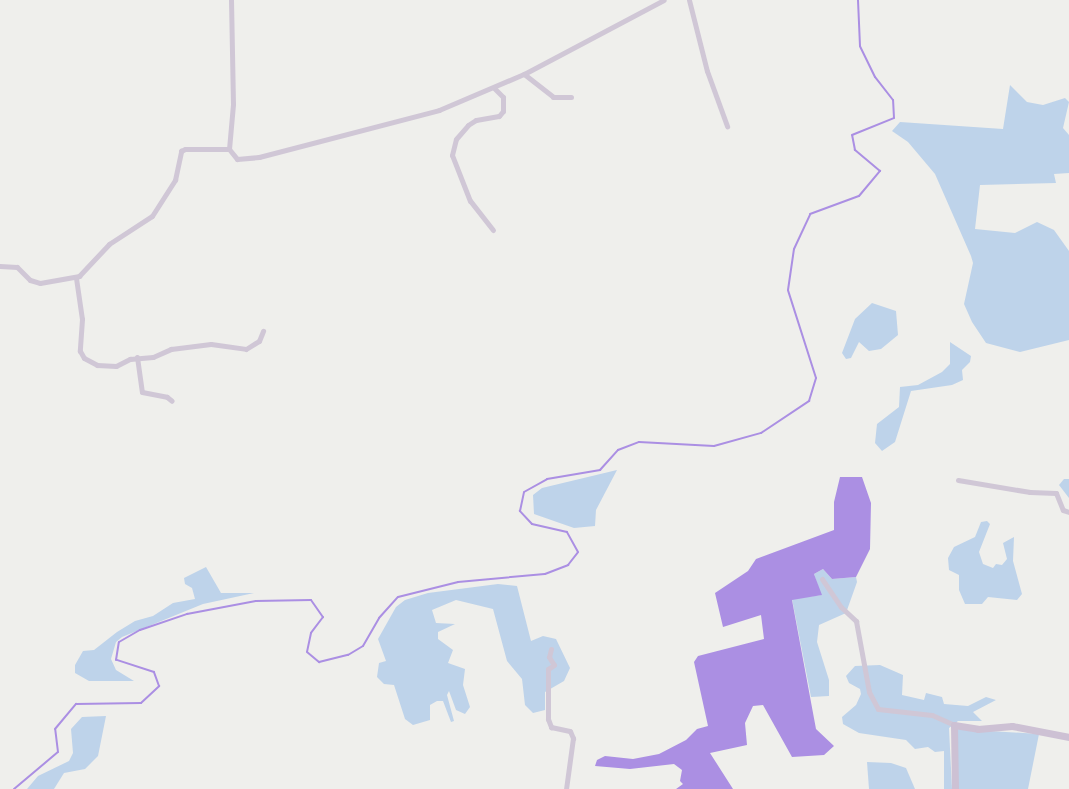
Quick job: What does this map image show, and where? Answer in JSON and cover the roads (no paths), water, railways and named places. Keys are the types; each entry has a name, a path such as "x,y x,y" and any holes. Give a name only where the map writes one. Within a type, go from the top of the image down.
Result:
{"street":[{"path":"229,149 233,104 231,0"},
{"path":"0,266 16,267 30,280 40,283 76,278 108,244 152,216 175,180 181,151 192,148 229,149 240,160 278,154 439,110 524,74 664,0"},
{"path":"690,0 707,71 727,126"},
{"path":"524,74 553,97 571,96"},
{"path":"493,230 470,201 452,155 456,139 468,124 476,120 499,116 503,111 504,97 494,88"},
{"path":"76,278 82,319 80,346 84,358 97,365 112,367 137,357 212,344 246,349 259,341 262,332"},
{"path":"137,357 140,390 144,394 167,396 172,401"},
{"path":"958,480 1030,492 1056,493 1063,510 1069,512"},
{"path":"822,579 841,607 856,621 869,692 878,709 932,715 954,725 978,729 1020,727 1069,737"},
{"path":"551,649 548,657 554,665 548,669 548,720 551,727 570,731 573,738 566,789"},
{"path":"954,725 955,789"}],"waterway":[{"path":"14,789 58,752 55,729 76,704 141,703 159,686 154,672 116,660 119,642 140,630 187,614 256,601 311,600 323,617 311,633 307,652 319,662 348,655 363,646 379,618 398,597 458,582 545,574 568,565 578,552 567,532 532,524 520,511 524,492 547,479 600,470 618,450 639,442 714,446 761,433 809,401 816,378 788,290 794,249 810,214 859,196 880,171 855,150 852,135 894,118 893,100 875,77 860,46 858,0"}]}
